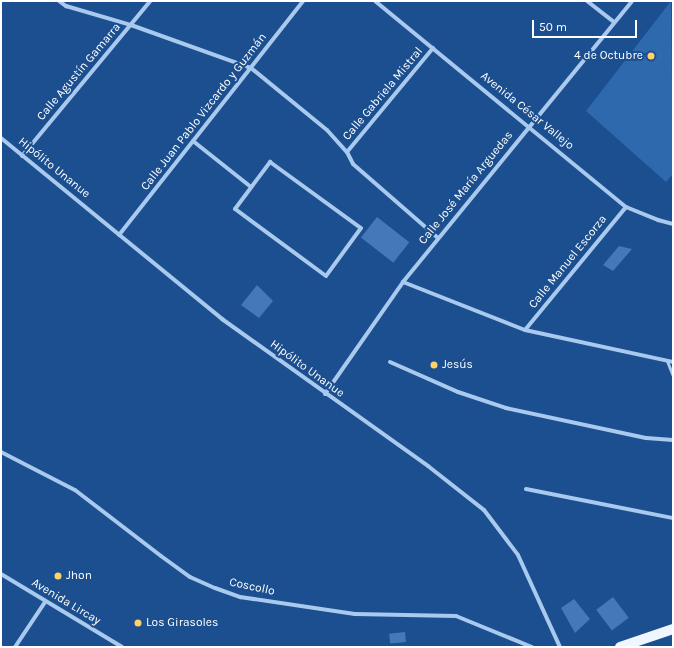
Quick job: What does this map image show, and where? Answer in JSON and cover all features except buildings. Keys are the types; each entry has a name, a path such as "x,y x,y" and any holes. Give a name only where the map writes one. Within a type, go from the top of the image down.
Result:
{"main road":[{"path":"620,647 673,629"}],"street":[{"path":"59,1 66,6 131,26 251,68 327,130 347,152 353,164 438,238"},
{"name":"Calle Agustín Gamarra","path":"22,156 131,26 150,1"},
{"name":"Calle Juan Pablo Vizcardo y Guzmán","path":"119,235 303,1"},
{"name":"Avenida César Vallejo","path":"375,1 626,207 658,220 673,224"},
{"path":"587,1 614,22"},
{"name":"Calle José María Arguedas","path":"325,394 403,282 632,1"},
{"name":"Calle Gabriela Mistral","path":"347,152 433,48"},
{"name":"Hipólito Unanue","path":"1,138 222,319 325,394 428,466 484,510 518,555 560,647"},
{"path":"193,141 251,188"},
{"path":"270,162 361,228 326,276 235,209 251,188 270,162"},
{"name":"Calle Manuel Escorza","path":"525,330 626,207"},
{"path":"403,282 525,330 673,362"},
{"path":"390,362 458,392 506,408 646,438 673,440"},
{"name":"Coscollo","path":"1,452 75,490 190,577 215,588 240,597 355,614 456,616 532,647"},
{"path":"526,489 673,518"},
{"name":"Avenida Lircay","path":"1,574 45,602 122,647"},
{"path":"15,647 45,602"}],"lane":[{"path":"667,361 673,376"}],"shaded area":[{"name":"4 de Octubre","path":"671,1 673,174 666,182 586,111"}],"place":[{"name":"4 de Octubre","path":"651,56"},
{"name":"Jesús","path":"434,365"},
{"name":"Jhon","path":"58,576"},
{"name":"Los Girasoles","path":"138,623"}]}
